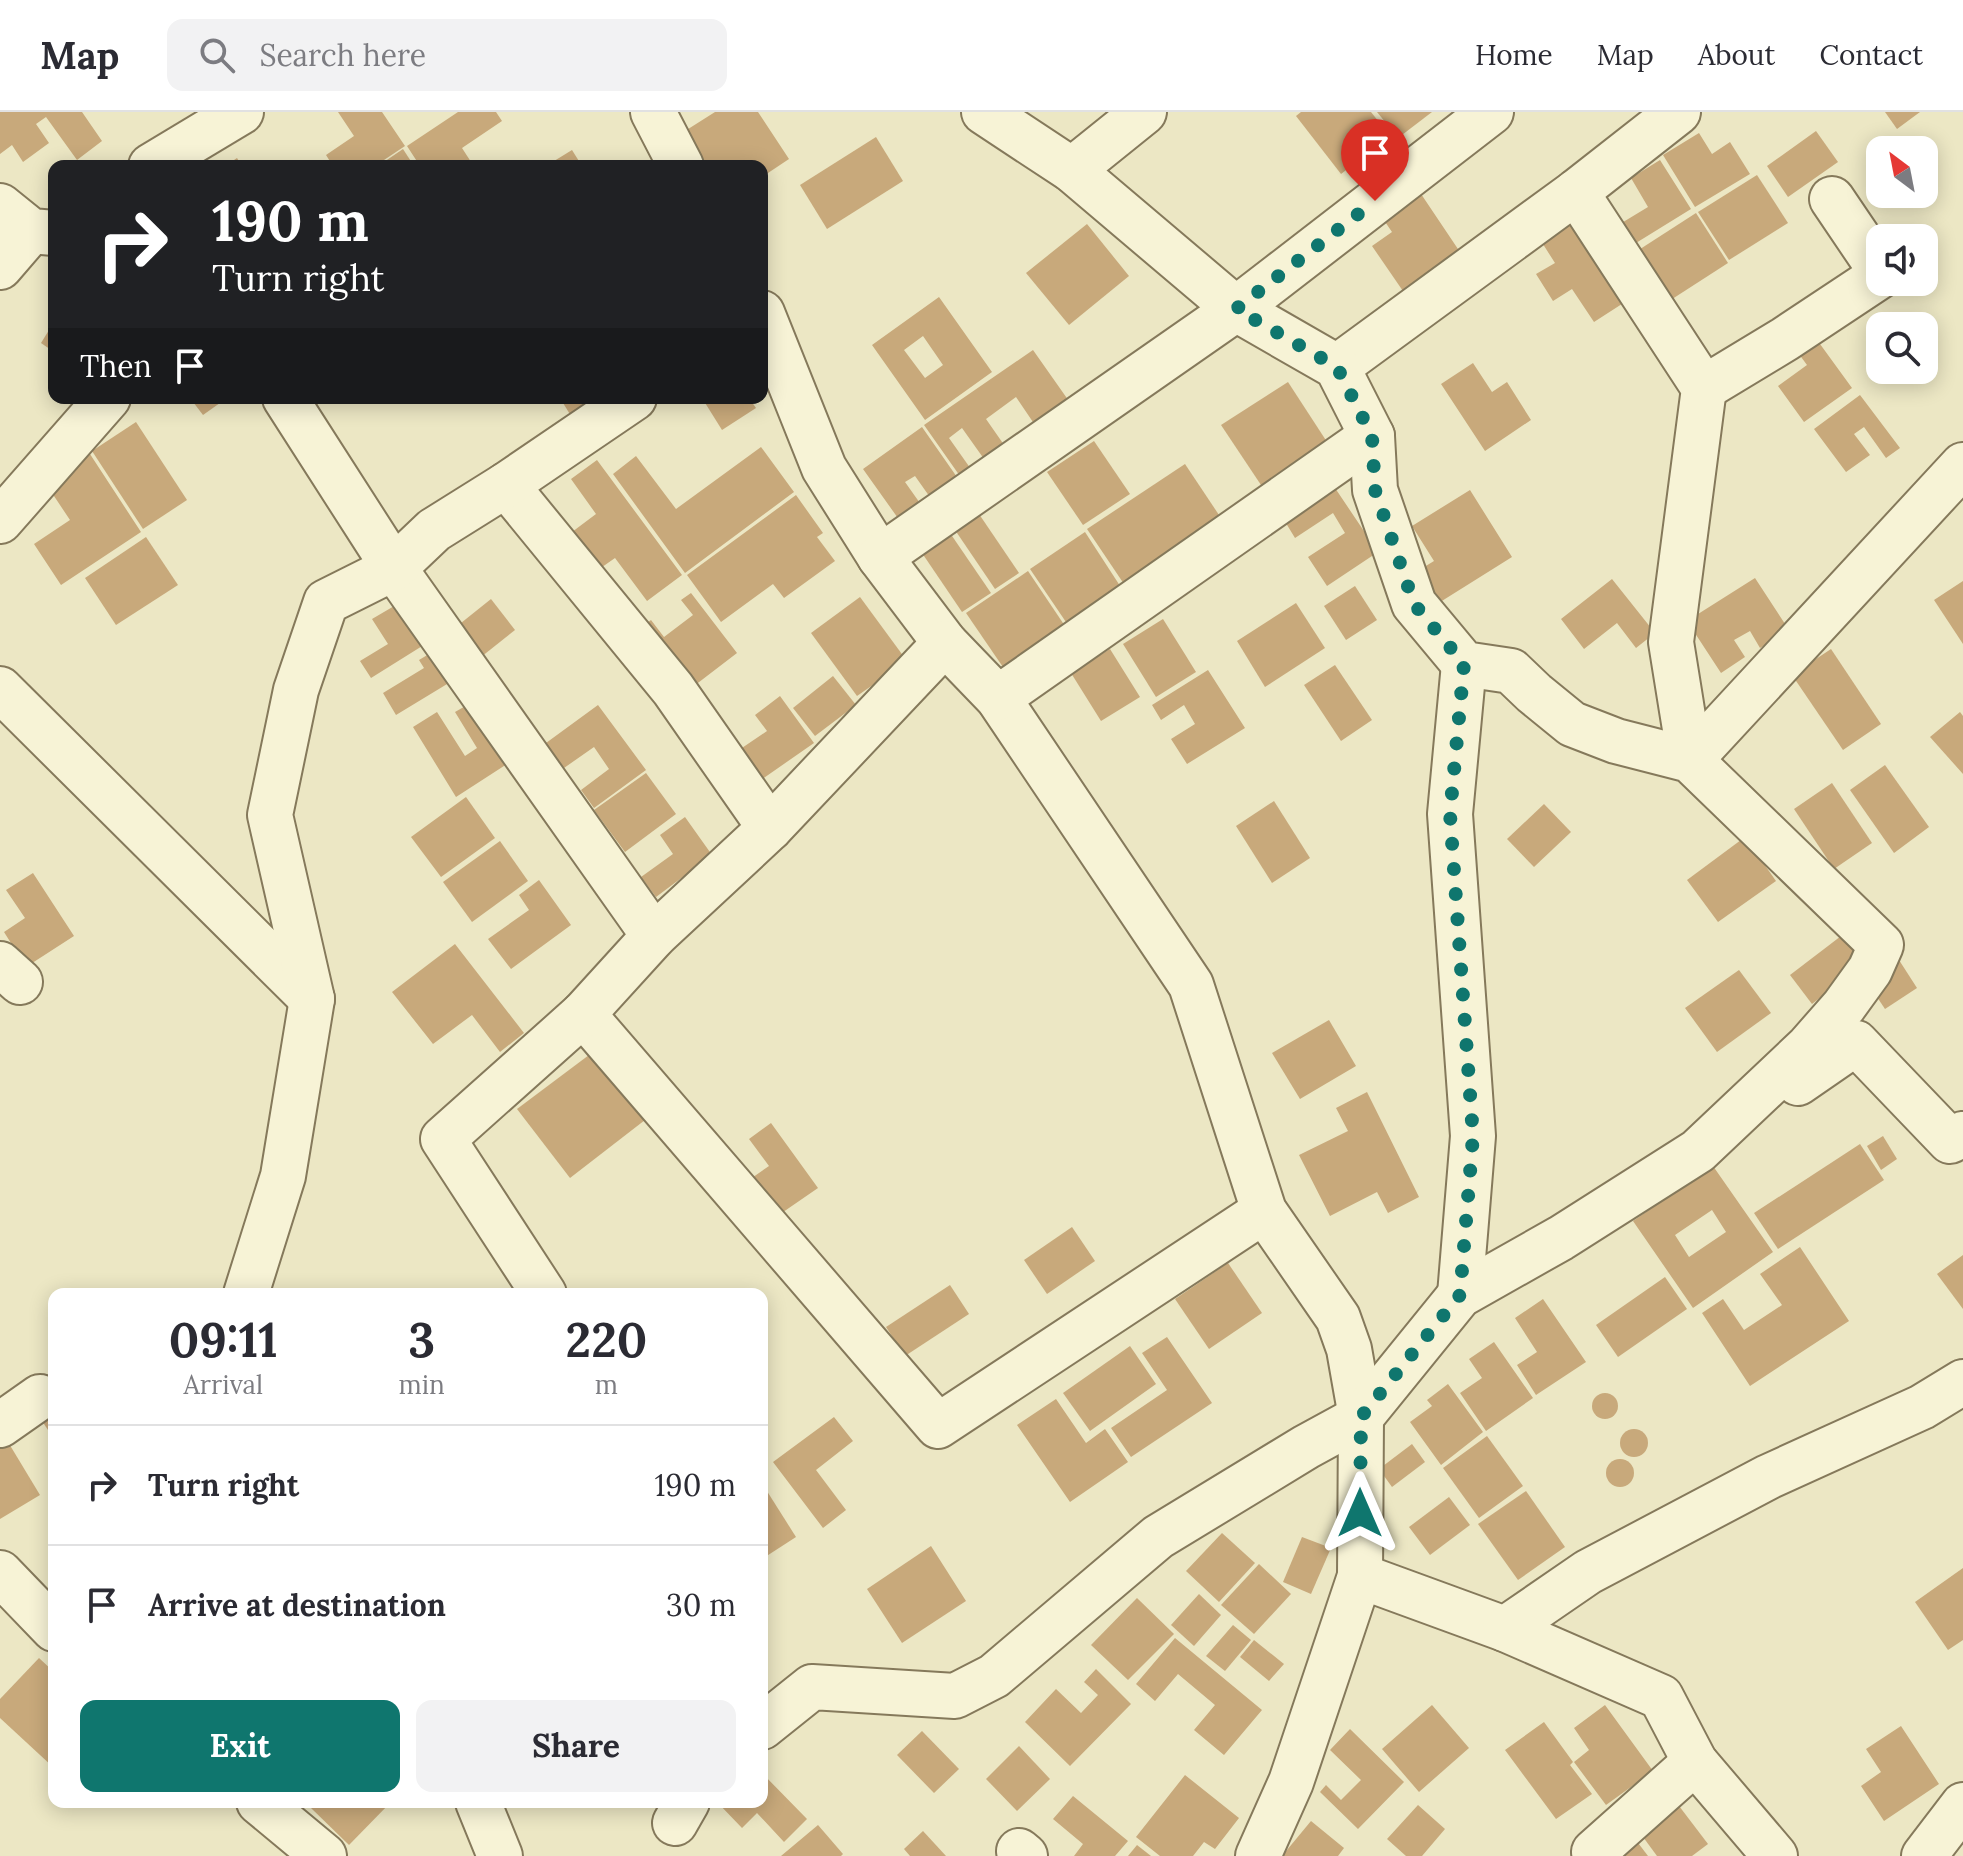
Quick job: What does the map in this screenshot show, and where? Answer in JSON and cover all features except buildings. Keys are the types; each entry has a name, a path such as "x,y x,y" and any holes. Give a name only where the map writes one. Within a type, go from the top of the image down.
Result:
{"street":[{"path":"161,160 241,112"},
{"path":"653,112 678,160"},
{"path":"984,112 1072,170 1236,309 1337,367 1372,436 1375,490 1414,604 1464,664 1511,671 1572,724 1616,741 1690,760 1881,945 1870,970 1808,1047 1698,1151"},
{"path":"1072,170 1144,112"},
{"path":"880,557 1236,309 1491,112"},
{"path":"1337,367 1576,192 1678,112"},
{"path":"1576,192 1704,388 1671,642 1690,760"},
{"path":"1832,199 1866,249"},
{"path":"0,267 28,223"},
{"path":"1704,388 1866,285"},
{"path":"768,328 824,468 880,557 945,643 998,698 1191,985 1264,1211 1338,1318 1349,1349 1361,1417 1360,1576 1291,1782 1258,1856"},
{"path":"0,521 103,404"},
{"path":"289,404 394,568 654,936"},
{"path":"248,1288 283,1176 312,999 270,815 296,690 326,602 394,568 434,530 625,404"},
{"path":"998,698 1372,436"},
{"path":"1690,760 1963,465"},
{"path":"506,485 673,689 770,828"},
{"path":"540,1288 443,1139 583,1014 654,936 770,828 945,643"},
{"path":"1460,1295 1473,1136 1450,814 1464,664"},
{"path":"0,689 312,999"},
{"path":"583,1014 938,1426 1264,1211"},
{"path":"768,1722 812,1687 955,1696 994,1676 1158,1537 1361,1417 1460,1295 1561,1238 1698,1151 1856,1043 1950,1141 1963,1134"},
{"path":"1505,1629 1588,1572 1768,1477 1922,1407 1963,1382"},
{"path":"0,1425 40,1397"},
{"path":"0,1573 48,1619"},
{"path":"1360,1576 1505,1629 1661,1697 1695,1762 1775,1856"},
{"path":"1594,1852 1695,1762"},
{"path":"1924,1856 1963,1805"},
{"path":"266,1808 324,1856"},
{"path":"480,1808 500,1856"}],"route":[{"path":"1360,1513 1361,1417 1460,1295 1473,1136 1450,814 1464,664 1414,604 1375,490 1372,436 1337,367 1236,309 1375,201"}]}
